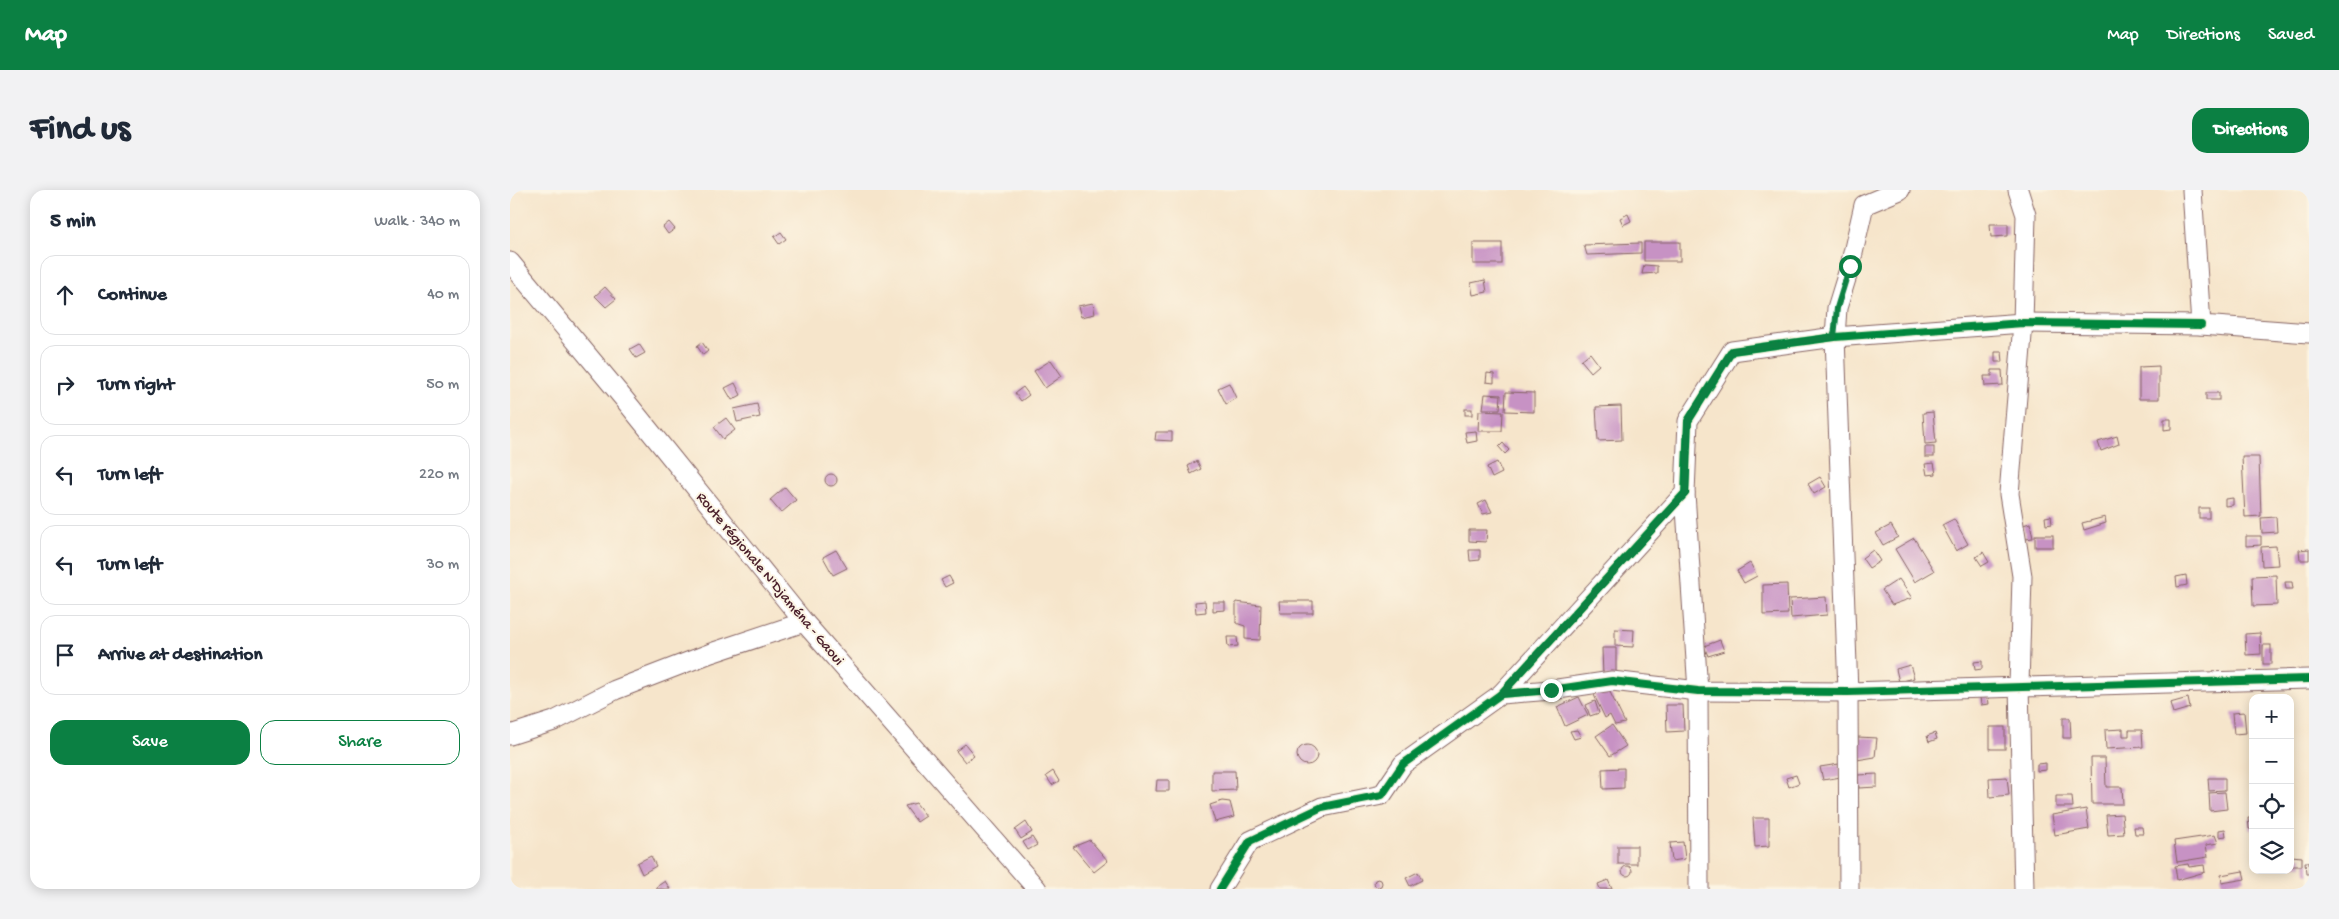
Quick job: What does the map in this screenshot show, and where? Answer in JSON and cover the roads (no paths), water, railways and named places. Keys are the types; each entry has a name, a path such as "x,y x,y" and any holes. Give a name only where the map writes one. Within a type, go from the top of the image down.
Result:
{"street":[{"path":"1850,889 1848,692 1834,337 1837,308 1850,266 1864,205 1900,190"},
{"path":"2018,190 2026,215 2023,323 2009,494 2022,576 2019,686 2024,889"},
{"path":"2192,190 2201,325"},
{"name":"Route régionale N'Djaména - Gaoui","path":"510,262 624,398 804,622 1037,889"},
{"path":"1699,889 1698,691 1686,493 1688,421 1732,351 1834,337 2023,323 2201,325 2309,333"},
{"path":"1220,889 1250,841 1322,806 1382,795 1403,764 1501,694 1686,493"},
{"path":"510,735 554,721 615,690 711,653 804,622"},
{"path":"1501,694 1551,690 1612,681 1698,691 1848,692 2309,679"}]}
